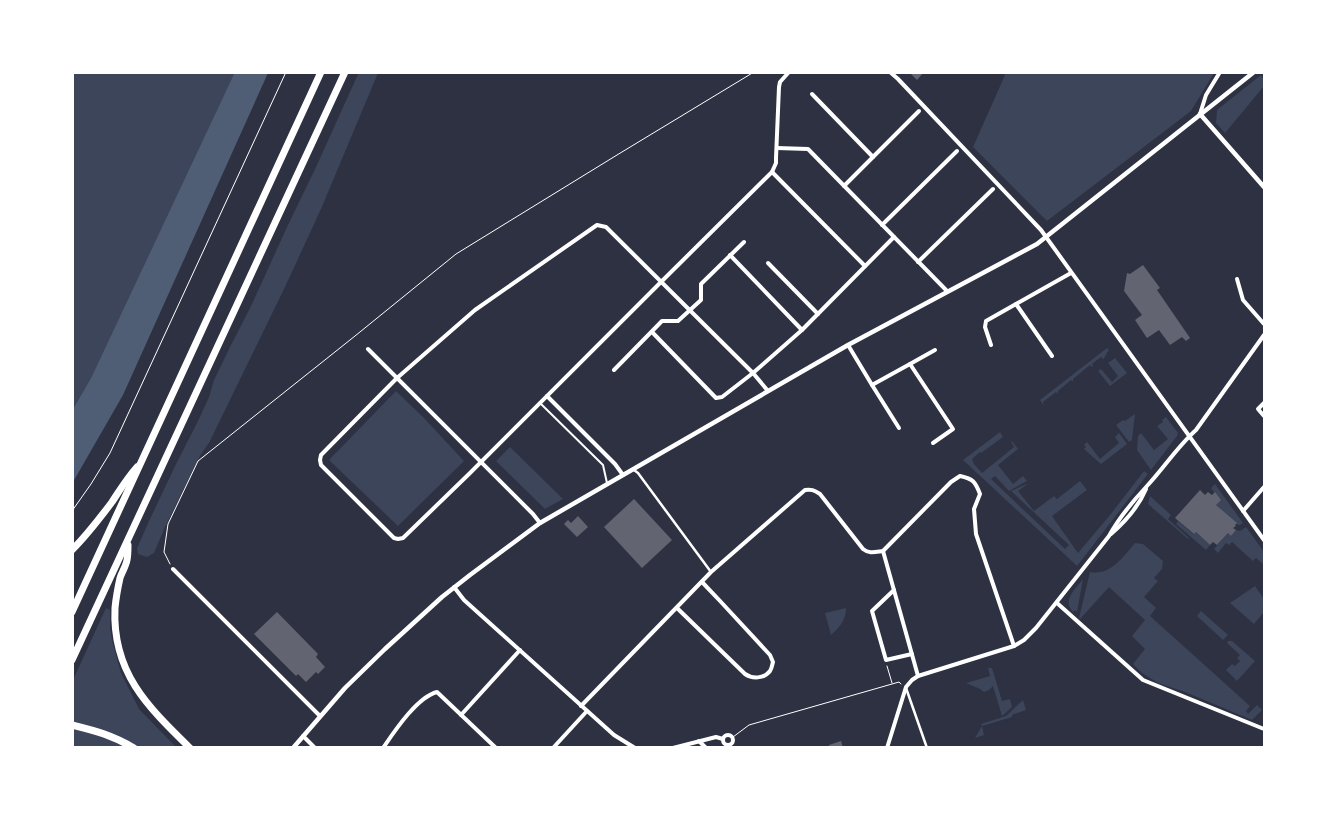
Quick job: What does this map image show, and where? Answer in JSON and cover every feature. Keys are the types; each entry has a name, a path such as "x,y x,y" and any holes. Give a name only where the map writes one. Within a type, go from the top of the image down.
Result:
{"highway":[{"path":"72,612 321,72"},
{"path":"72,660 346,72"},
{"path":"72,550 85,537 113,500 126,479 142,461"},
{"path":"128,540 127,560 120,579 115,607 120,656 140,694 190,748"},
{"path":"72,725 108,735 134,748"}],"street":[{"path":"768,391 753,373 690,310 661,282 606,227 597,225 475,310 397,378 321,456 320,460 321,465 394,538 403,538 540,403 661,282 772,172 776,163 779,87 780,82 789,72"},
{"path":"890,72 1041,230 1264,540"},
{"path":"1200,114 1206,95 1220,72"},
{"path":"293,748 344,688 385,649 454,587 540,523 848,345 1037,244 1254,72"},
{"path":"812,94 873,157"},
{"path":"844,186 919,111"},
{"path":"1200,114 1264,187"},
{"path":"777,148 808,149 947,291"},
{"path":"882,225 957,151"},
{"path":"772,172 865,266"},
{"path":"918,262 993,189"},
{"path":"652,332 716,398 722,397 753,373 802,330 894,238"},
{"path":"614,370 662,321 678,321 701,300 701,284 744,242"},
{"path":"730,255 802,330"},
{"path":"768,263 818,314"},
{"path":"991,345 985,327 986,321 1071,273"},
{"path":"1237,280 1243,300 1264,324"},
{"path":"1016,304 1052,356"},
{"path":"1109,536 1115,524 1129,506 1183,441 1196,430 1264,335"},
{"path":"848,345 899,428"},
{"path":"368,349 540,523"},
{"path":"872,385 935,350"},
{"path":"910,364 953,428 933,443"},
{"path":"547,396 615,464 623,475"},
{"path":"1264,403 1258,409 1264,416"},
{"path":"632,469 638,473 711,572"},
{"path":"581,706 711,572 805,490 809,489 820,494 867,552 883,551 951,482 960,476 968,478 975,483 980,494 974,509 976,534 1014,646"},
{"path":"887,748 906,687 912,680 918,676 1014,646 1024,640 1036,628 1109,536 1126,521 1139,505 1147,486"},
{"path":"1244,511 1264,487"},
{"path":"883,551 918,676"},
{"path":"173,569 320,716"},
{"path":"677,608 745,674 750,677 756,677 763,676 770,671 772,662 770,655 702,582"},
{"path":"454,587 464,600 581,706 614,735 635,748"},
{"path":"894,590 872,611 886,660 912,654"},
{"path":"1056,603 1143,680 1264,729"},
{"path":"461,715 520,650"},
{"path":"906,687 927,748"},
{"path":"383,748 405,717 432,694 437,692 496,748"},
{"path":"553,748 587,711"},
{"path":"727,735 733,737 734,745 725,744 724,739 727,735"},
{"path":"303,736 315,748"},
{"path":"674,748 699,741 716,738 724,739"},
{"path":"699,741 706,748"}],"lane":[{"path":"540,403 603,465 607,483"}],"path":[{"path":"72,511 110,453 286,72"},
{"path":"173,569 164,552 168,524 198,461 456,254 754,72"},
{"path":"886,660 892,684"},
{"path":"733,737 749,725 899,682 906,687"}],"shaded area":[{"path":"235,72 268,73 123,395 73,482 73,409 91,378"},
{"path":"359,72 378,73 321,209 285,287 209,443 201,454 165,527 154,553 147,557 138,554 137,548 149,521 198,421 209,397 214,380 251,306"},
{"path":"73,73 235,73 91,378 73,409"},
{"path":"1003,73 1214,73 1191,111 1047,221 973,147 1005,75"},
{"path":"1261,75 1264,80 1264,86 1225,133 1216,123 1217,110"},
{"path":"1107,348 1109,350 1103,359 1101,357 1092,364 1092,367 1090,365 1073,379 1073,382 1071,380 1058,391 1058,394 1056,392 1043,402 1044,406 1040,400"},
{"path":"1115,358 1127,373 1110,386 1098,371 1101,369 1112,382 1118,376 1108,363"},
{"path":"396,391 464,461 398,526 329,460"},
{"path":"1135,414 1132,440 1129,442 1116,425"},
{"path":"1166,417 1178,433 1151,470 1137,450 1138,436 1141,433 1154,450 1168,439 1157,426"},
{"path":"1000,432 1003,437 972,459 974,464 982,473 1014,447 1012,441 1018,449 998,465 1013,484 1023,476 1027,481 1009,491 995,476 991,479 1065,549 1069,545 1011,491 1029,483 1018,491 1034,511 1054,496 1057,499 1080,481 1087,490 1052,516 1078,553 1144,471 1148,474 1077,566 963,460"},
{"path":"1119,433 1127,444 1101,464 1084,449 1086,447 1084,445 1087,442 1100,459 1119,443 1115,437"},
{"path":"510,447 563,499 545,509 496,461"},
{"path":"1215,484 1243,523 1240,525 1216,505 1220,500 1211,488"},
{"path":"1150,496 1171,515 1168,519 1188,539 1148,504"},
{"path":"1178,521 1193,534 1196,532 1210,545 1206,550 1176,524"},
{"path":"1246,527 1264,552 1264,565 1256,558 1253,561 1232,542 1229,545 1226,543 1218,553 1214,549 1228,533 1231,536 1236,530 1240,531"},
{"path":"1135,543 1143,544 1163,561 1162,569 1154,578 1158,581 1144,597 1156,608 1150,616 1250,706 1246,711 1248,714 1257,705 1262,710 1252,720 1185,692 1158,683 1142,673 1133,664 1145,649 1132,636 1145,620 1109,587 1079,618 1090,572 1104,571 1110,568"},
{"path":"1083,579 1077,612 1075,610 1073,612 1070,608 1069,599"},
{"path":"1255,586 1264,599 1264,612 1254,624 1230,603"},
{"path":"106,608 110,610 112,640 121,673 139,709 176,747 92,748 73,746 73,680"},
{"path":"846,608 842,623 831,635 825,613"},
{"path":"1201,611 1228,635 1223,640 1197,616"},
{"path":"1232,641 1255,661 1237,681 1226,670 1232,664 1235,666 1240,661 1237,658 1240,655 1227,643"},
{"path":"988,668 992,668 1002,701 1010,699 1012,707 1002,716 993,686 984,692 966,683 990,676"},
{"path":"1023,700 1026,710 1012,715 1012,717 982,726 981,724 1006,716"},
{"path":"982,726 984,735 975,738"}],"building":[{"path":"909,72 924,72 917,80"},
{"path":"1143,265 1160,288 1157,290 1190,338 1186,341 1182,337 1170,345 1159,330 1147,338 1135,320 1142,315 1124,291 1127,273 1130,274"},
{"path":"1200,490 1205,495 1208,492 1212,495 1215,492 1221,500 1216,505 1237,523 1233,528 1236,530 1231,536 1228,533 1217,545 1213,542 1210,545 1196,532 1194,534 1175,518"},
{"path":"634,499 672,540 642,568 604,527"},
{"path":"578,516 588,527 577,537 564,524 568,520 571,523"},
{"path":"277,612 318,654 316,657 325,667 318,674 316,672 306,682 298,674 296,676 254,634"},
{"path":"841,741 843,748 829,748 829,745"}]}
